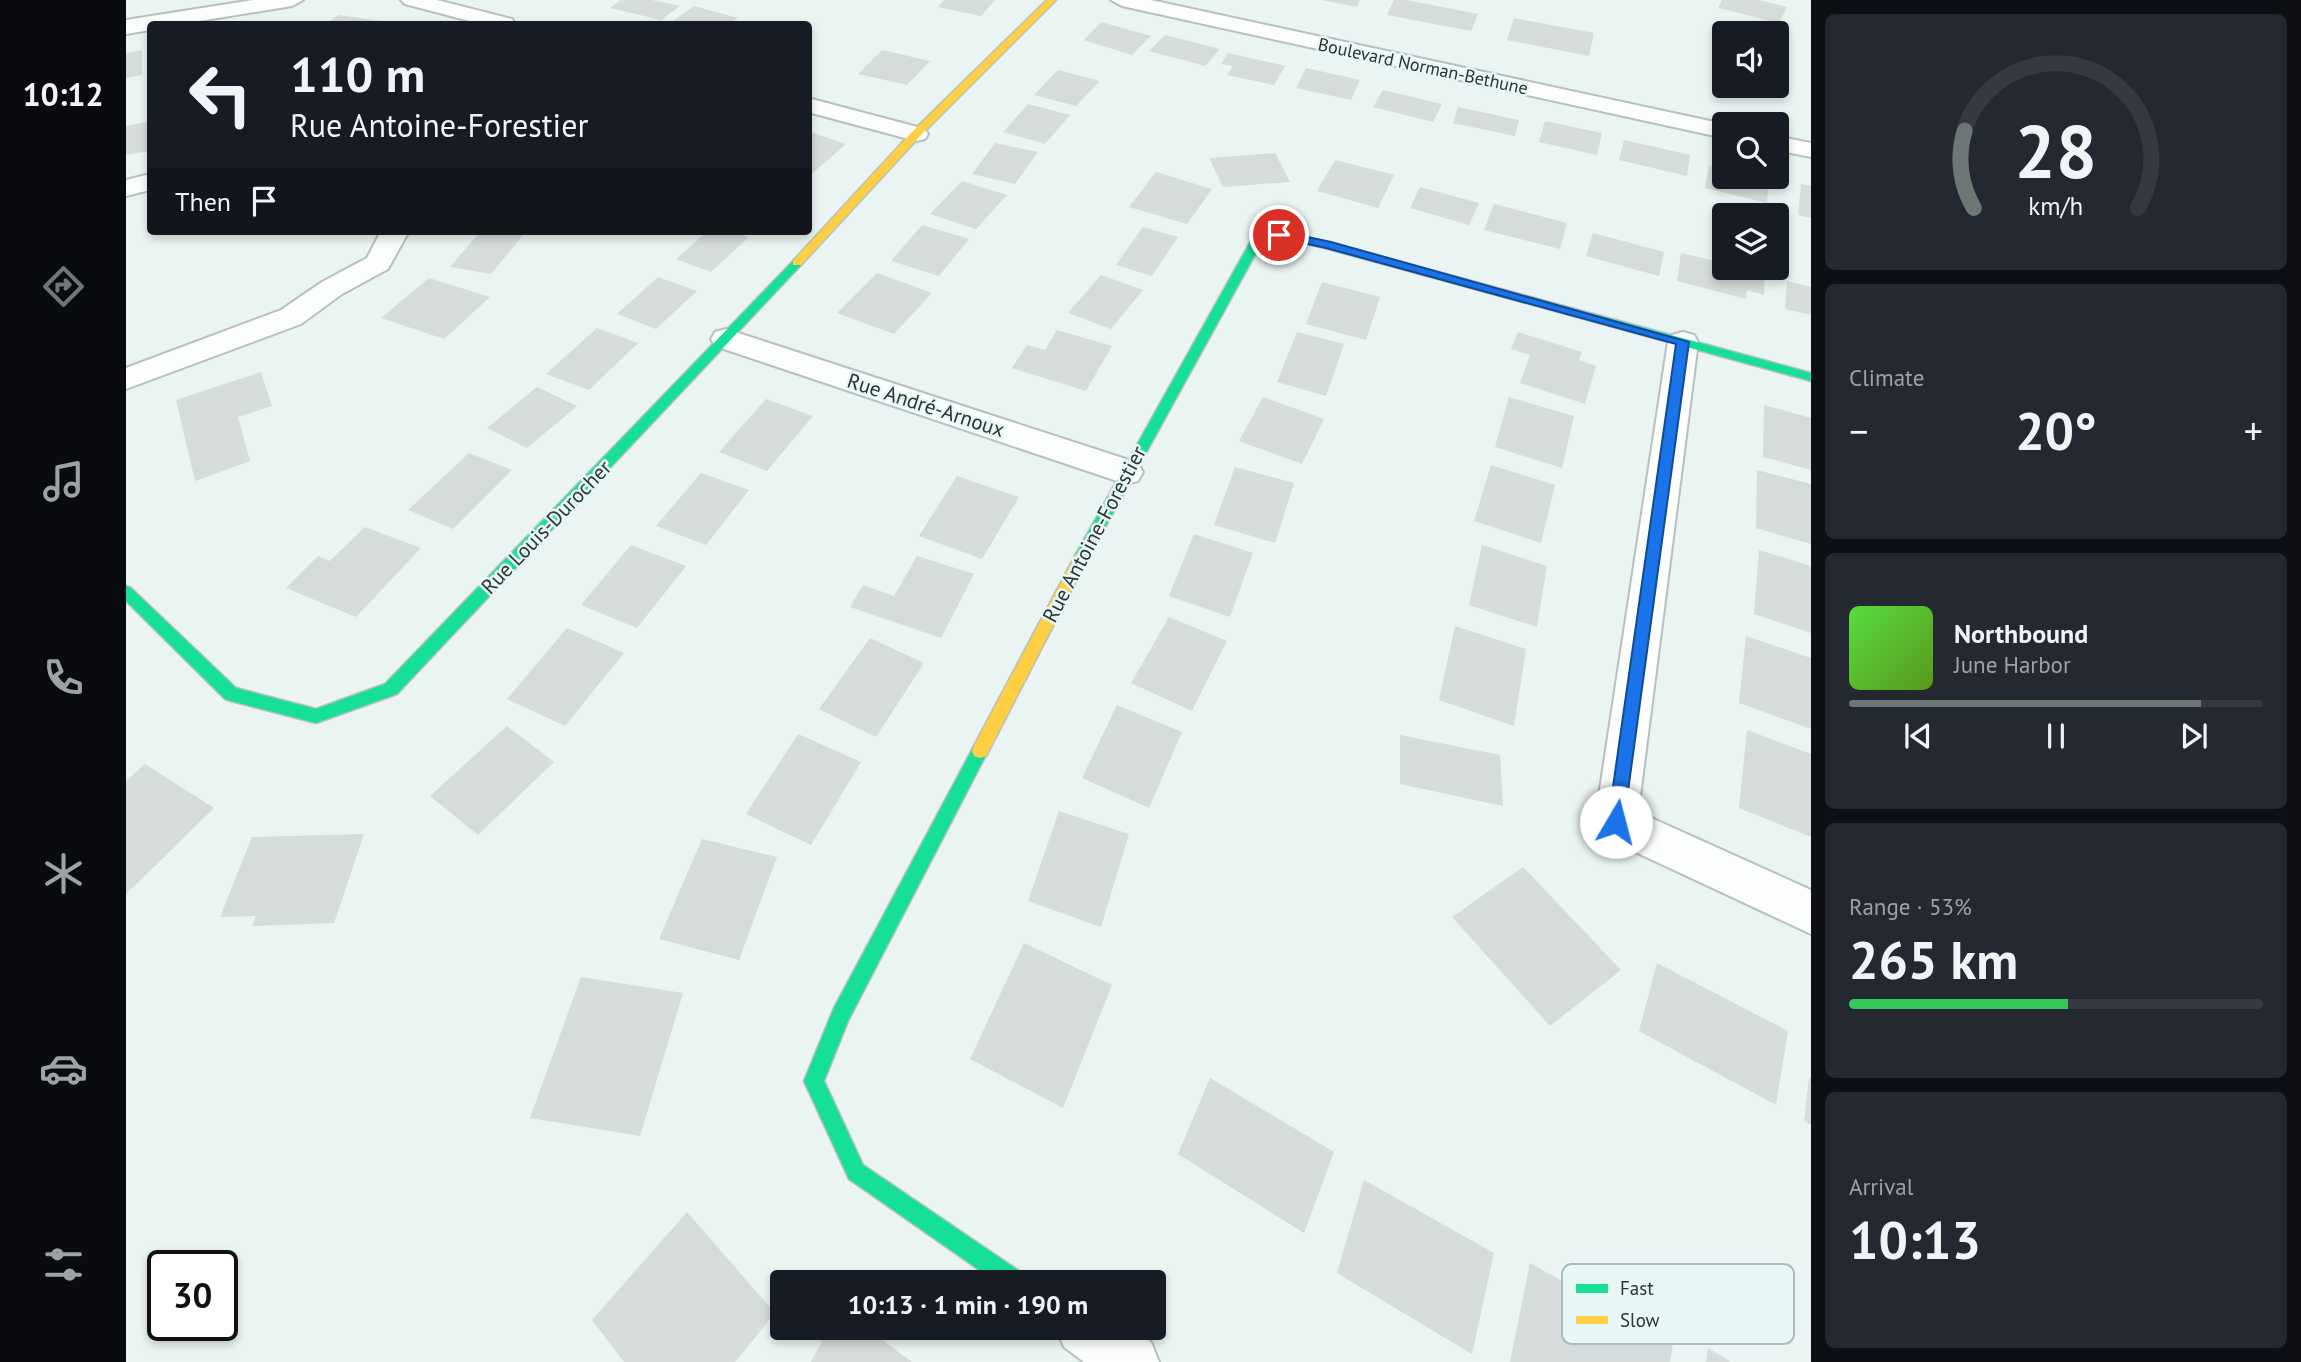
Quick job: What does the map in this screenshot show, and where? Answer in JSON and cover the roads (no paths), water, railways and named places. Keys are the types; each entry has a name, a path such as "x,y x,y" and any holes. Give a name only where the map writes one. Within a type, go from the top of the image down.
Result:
{"street":[{"path":"163,21 292,0"},
{"path":"412,0 492,21"},
{"name":"Rue Louis-Durocher","path":"126,592 231,694 316,716 391,689 726,339 916,134 1052,0"},
{"name":"Boulevard Norman-Bethune","path":"1122,0 1712,128"},
{"path":"126,27 147,24"},
{"path":"812,106 916,134"},
{"path":"1789,146 1811,150"},
{"path":"126,188 147,183"},
{"path":"126,379 291,317 332,288 378,263 393,235"},
{"name":"Rue Antoine-Forestier","path":"998,1270 856,1172 814,1081 841,1015 1126,472 1258,239 1279,235 1327,245 1811,377"},
{"name":"Rue André-Arnoux","path":"726,339 1126,472"},
{"path":"1683,342 1616,822 1811,912"},
{"path":"1100,1340 1131,1362"}]}
